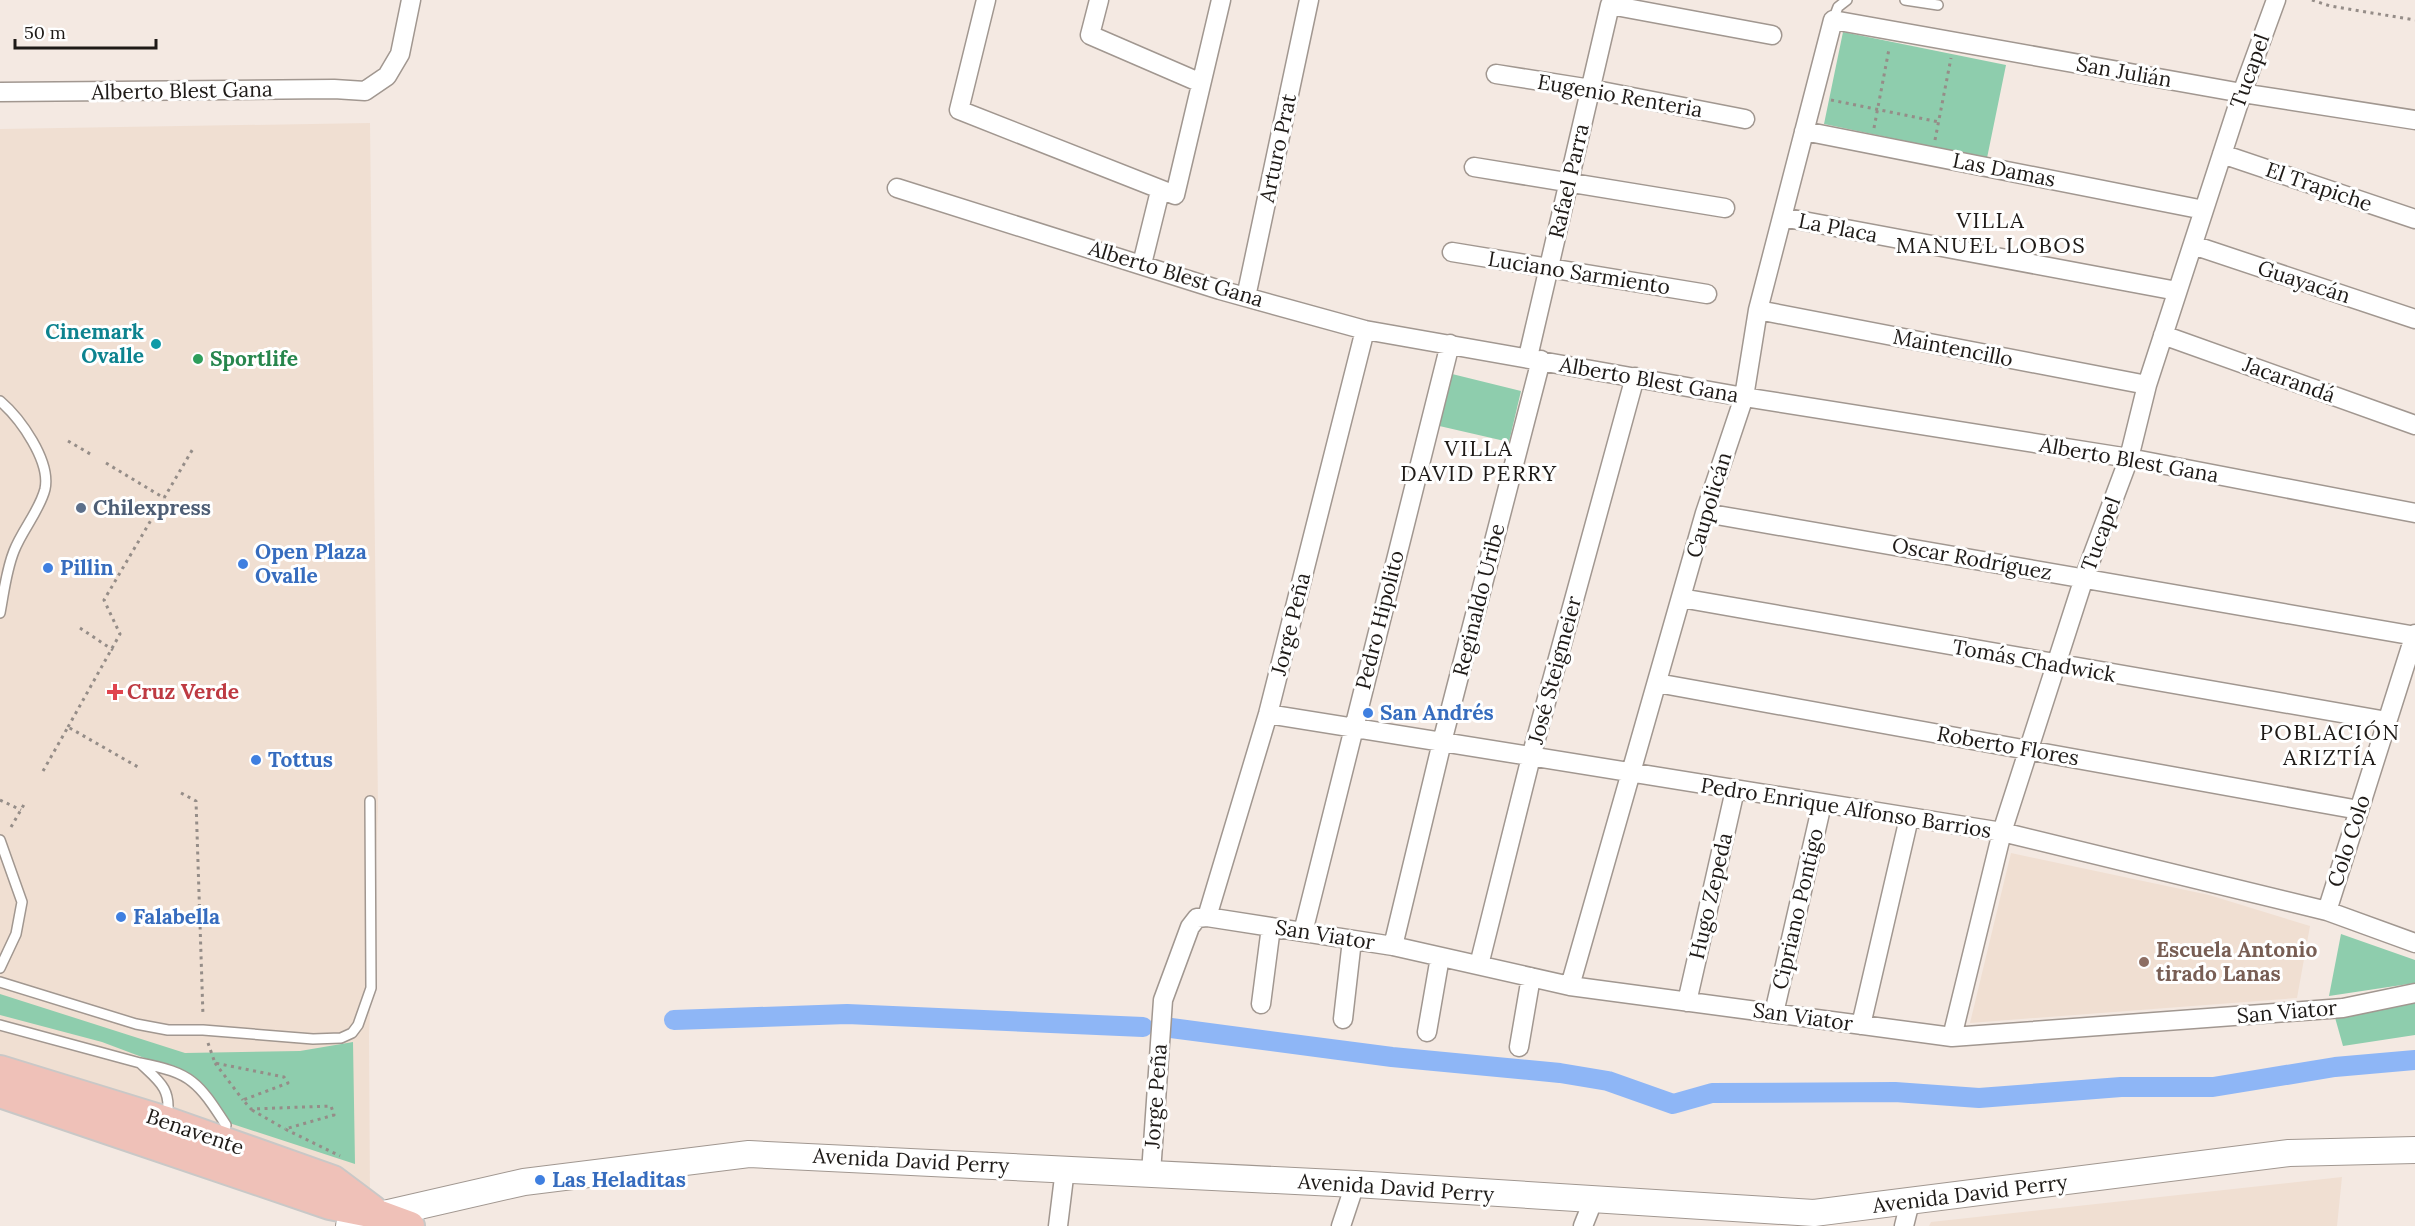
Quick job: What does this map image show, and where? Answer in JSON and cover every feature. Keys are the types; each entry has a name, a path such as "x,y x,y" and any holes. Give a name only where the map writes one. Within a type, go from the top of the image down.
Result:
{"main road":[{"name":"Benavente","path":"0,1070 166,1121 333,1180 380,1215"},
{"name":"Benavente","path":"0,1093 330,1205 380,1215 410,1226"},
{"name":"Avenida David Perry","path":"349,1226 380,1215 524,1182 750,1154 1354,1184 1593,1201 1814,1213 1907,1214 2289,1153 2415,1150"},
{"path":"1814,1213 1854,1226"}],"street":[{"name":"Alberto Blest Gana","path":"0,93 334,89 365,91 387,76 400,54 411,0"},
{"path":"986,0 959,110 1175,195 1221,0"},
{"path":"1099,0 1090,35 1201,83"},
{"name":"Arturo Prat","path":"1246,297 1309,0"},
{"name":"Tucapel","path":"1952,1037 2002,832 2084,578 2129,458 2147,385 2177,291 2242,93 2276,0"},
{"name":"Rafael Parra","path":"1534,358 1549,268 1610,4 1772,35"},
{"name":"San Julián","path":"1833,20 2242,93 2415,120"},
{"name":"Caupolicán","path":"1570,986 1706,513 1744,398 1758,310 1833,20"},
{"name":"Eugenio Renteria","path":"1496,74 1591,89 1745,119"},
{"name":"Las Damas","path":"1804,131 2204,210"},
{"name":"El Trapiche","path":"2222,154 2415,219"},
{"path":"1474,167 1725,208"},
{"name":"Alberto Blest Gana","path":"897,188 1246,297 1365,330 1635,376 1744,398 2129,458 2415,513"},
{"path":"1142,264 1160,190"},
{"name":"La Placa","path":"1782,217 2177,291"},
{"name":"Guayacán","path":"2193,245 2415,319"},
{"name":"Luciano Sarmiento","path":"1452,252 1707,294"},
{"name":"Maintencillo","path":"1758,310 2147,385"},
{"name":"Jorge Peña","path":"1151,1173 1163,1000 1190,927 1202,918 1268,714 1365,330"},
{"name":"Jacarandá","path":"2163,336 2415,425"},
{"name":"Pedro Hipolito","path":"1303,932 1450,344"},
{"name":"Reginaldo Uribe","path":"1393,946 1534,358"},
{"name":"José Steigmeier","path":"1479,965 1531,757 1635,376"},
{"name":"Oscar Rodríguez","path":"1706,513 2415,635"},
{"name":"Tomás Chadwick","path":"1681,598 2387,721"},
{"name":"Colo Colo","path":"2327,911 2415,635"},
{"name":"Roberto Flores","path":"1657,683 2359,810"},
{"name":"Pedro Enrique Alfonso Barrios","path":"1268,714 2002,832 2327,911 2415,943"},
{"name":"Hugo Zepeda","path":"1687,1002 1735,790"},
{"name":"Cipriano Pontigo","path":"1774,1013 1822,804"},
{"path":"1861,1025 1909,818"},
{"name":"San Viator","path":"1202,918 1393,946 1570,986 1952,1037 2343,1008 2415,993"},
{"path":"1261,1004 1271,927"},
{"path":"1343,1019 1352,940"},
{"path":"1427,1032 1440,957"},
{"path":"1519,1047 1531,977"},
{"path":"1058,1226 1065,1169"},
{"path":"1341,1226 1354,1184"},
{"path":"1583,1226 1593,1201"}],"lane":[{"path":"1833,20 1838,7 1847,0"},
{"path":"1905,0 1938,5"},
{"path":"0,401 26,429 44,470 45,488 5,575 0,613"},
{"path":"0,982 136,1024 168,1030 203,1030 313,1039 340,1038 352,1033 358,1025 371,988 370,801"},
{"path":"0,840 22,902 16,934 0,968"},
{"path":"0,1025 175,1070 203,1090 226,1125 222,1140"},
{"path":"141,1063 163,1084 170,1103 166,1121"}],"path":[{"path":"2312,0 2330,6 2415,20"},
{"path":"1871,144 1893,30"},
{"path":"1932,156 1955,42"},
{"path":"1813,97 1939,122"},
{"path":"68,441 92,455"},
{"path":"43,771 120,634 104,600 195,447"},
{"path":"106,463 164,498"},
{"path":"80,628 113,650"},
{"path":"68,727 138,767"},
{"path":"0,800 21,810"},
{"path":"11,827 26,801"},
{"path":"215,1063 243,1100"},
{"path":"251,1109 285,1129"}],"shaded area":[{"path":"370,123 378,807 369,1035 370,1201 0,1083 0,129"},
{"name":"Escuela Antonio tirado Lanas","path":"2011,853 2209,895 2310,926 2297,998 1970,1023"},
{"path":"2342,1177 2337,1226 1929,1226 1931,1222"}],"green space":[{"path":"1843,32 2006,65 1987,158 1824,124"},
{"path":"1448,373 1521,391 1509,442 1435,425"},
{"path":"2341,934 2415,960 2415,983 2329,996"},
{"path":"0,994 185,1053 300,1051 353,1042 355,1164 217,1119 195,1077 102,1042 0,1015"},
{"path":"2415,1003 2415,1035 2343,1046 2334,1014"}],"waterway":[{"path":"674,1020 847,1014 1143,1027"},
{"path":"1171,1028 1392,1057 1560,1073 1608,1081 1673,1104 1712,1093 1895,1092 1979,1098 2121,1087 2213,1087 2335,1067 2415,1060"}],"place":[{"name":"Cinemark Ovalle","path":"156,344"},
{"name":"Sportlife","path":"198,359"},
{"name":"Chilexpress","path":"81,508"},
{"name":"Open Plaza Ovalle","path":"243,564"},
{"name":"Pillin","path":"48,568"},
{"name":"Cruz Verde","path":"115,692"},
{"name":"San Andrés","path":"1368,713"},
{"name":"Tottus","path":"256,760"},
{"name":"Falabella","path":"121,917"},
{"name":"Escuela Antonio tirado Lanas","path":"2144,962"},
{"name":"Las Heladitas","path":"540,1180"}],"district":[{"name":"VILLA MANUEL LOBOS","path":"1991,232"},
{"name":"VILLA DAVID PERRY","path":"1479,461"},
{"name":"POBLACIÓN ARIZTÍA","path":"2330,744"}]}
